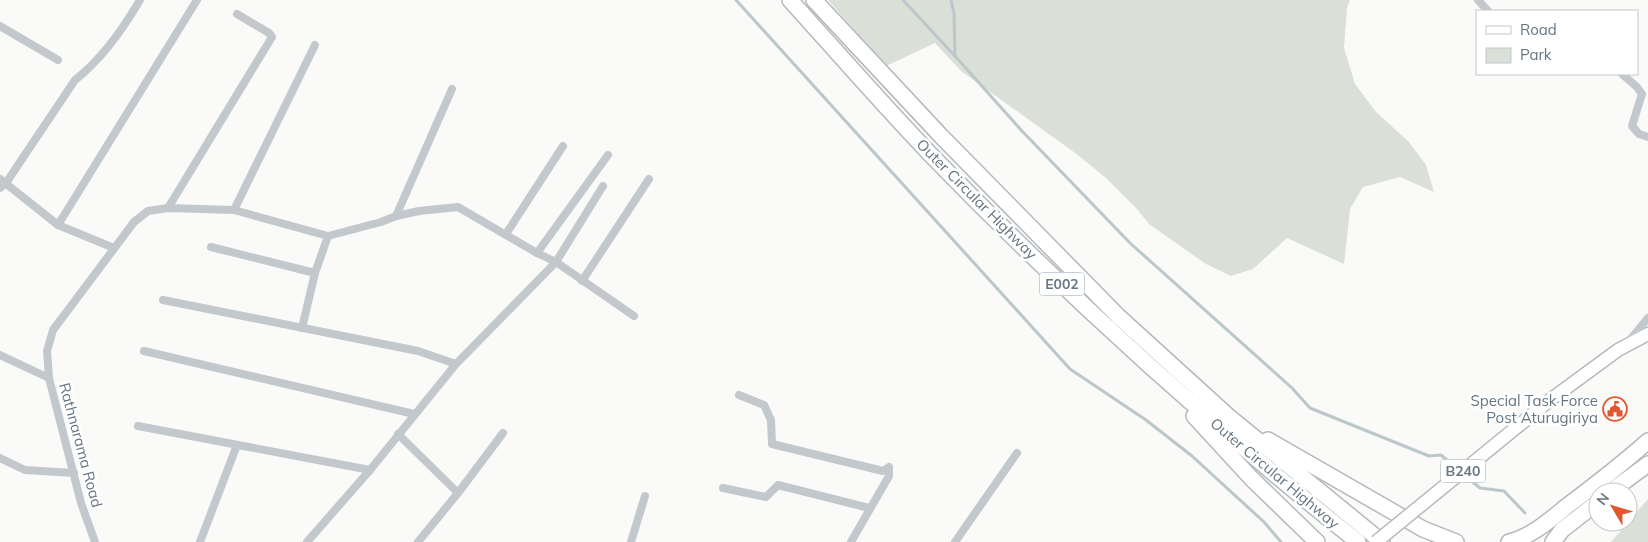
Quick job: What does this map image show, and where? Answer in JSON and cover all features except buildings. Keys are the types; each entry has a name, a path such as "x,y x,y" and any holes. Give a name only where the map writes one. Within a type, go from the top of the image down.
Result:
{"highway":[{"name":"Outer Circular Highway","path":"790,0 931,154 1074,296 1276,477 1358,542"},
{"name":"Outer Circular Highway","path":"814,0 941,136 1119,317 1228,416 1382,542"},
{"path":"1138,354 1251,478 1317,542"},
{"path":"1228,416 1423,529 1456,542"},
{"path":"1509,542 1537,529 1618,468 1648,441"},
{"path":"1624,482 1648,464"},
{"path":"1553,542 1562,530 1588,510"}],"main road":[{"name":"B240","path":"1376,542 1589,370 1624,346 1648,334"}],"street":[{"path":"114,248 58,225 2,183 75,80 89,69 116,36 140,0"},
{"path":"58,225 197,0"},
{"path":"1478,0 1487,10"},
{"path":"168,208 272,37 269,33 237,14"},
{"path":"0,26 58,60"},
{"path":"234,210 315,45"},
{"path":"1623,75 1642,94 1632,126 1639,134 1648,137"},
{"path":"396,216 452,90"},
{"path":"506,234 563,146"},
{"path":"537,253 608,155"},
{"path":"582,281 649,179"},
{"path":"307,542 370,470 456,364 556,262 603,186"},
{"path":"49,378 47,351 54,330 134,222 148,211 168,208 234,210 328,236 381,222 396,216 419,211 458,207 556,262 634,316"},
{"path":"302,328 315,273 328,236"},
{"path":"211,247 315,273"},
{"path":"163,300 418,351 456,364"},
{"path":"1624,346 1648,318"},
{"path":"144,351 414,414"},
{"name":"Rathnarama Road","path":"0,355 49,378 81,503 96,542"},
{"path":"740,396 764,405 771,420 772,444 883,471 889,467 889,476 851,542"},
{"path":"138,426 370,470"},
{"path":"418,542 503,433"},
{"path":"398,434 458,493"},
{"path":"200,542 237,445"},
{"path":"955,542 1017,453"},
{"path":"0,458 25,470 74,473"},
{"path":"723,488 766,497 778,485 870,508"},
{"path":"631,542 645,496"}],"green space":[{"path":"828,0 1350,0 1347,8 1344,48 1355,84 1376,112 1409,142 1426,165 1434,192 1400,177 1363,187 1350,209 1344,264 1287,238 1253,269 1231,276 1206,264 1149,224 1106,178 1078,155 961,71 935,43 886,66"},
{"path":"1648,499 1648,542 1611,542 1620,532 1638,532 1638,511"}],"waterway":[{"path":"736,0 1070,369 1146,420 1192,456 1264,522 1281,542"},
{"path":"903,0 1022,131 1130,243 1292,388 1310,408 1429,456 1441,455 1460,471"},
{"path":"951,0 954,13 955,56"},
{"path":"1464,475 1480,488 1504,491 1525,513"}],"place":[{"name":"Special Task Force Post Aturugiriya","path":"1615,409"}]}
